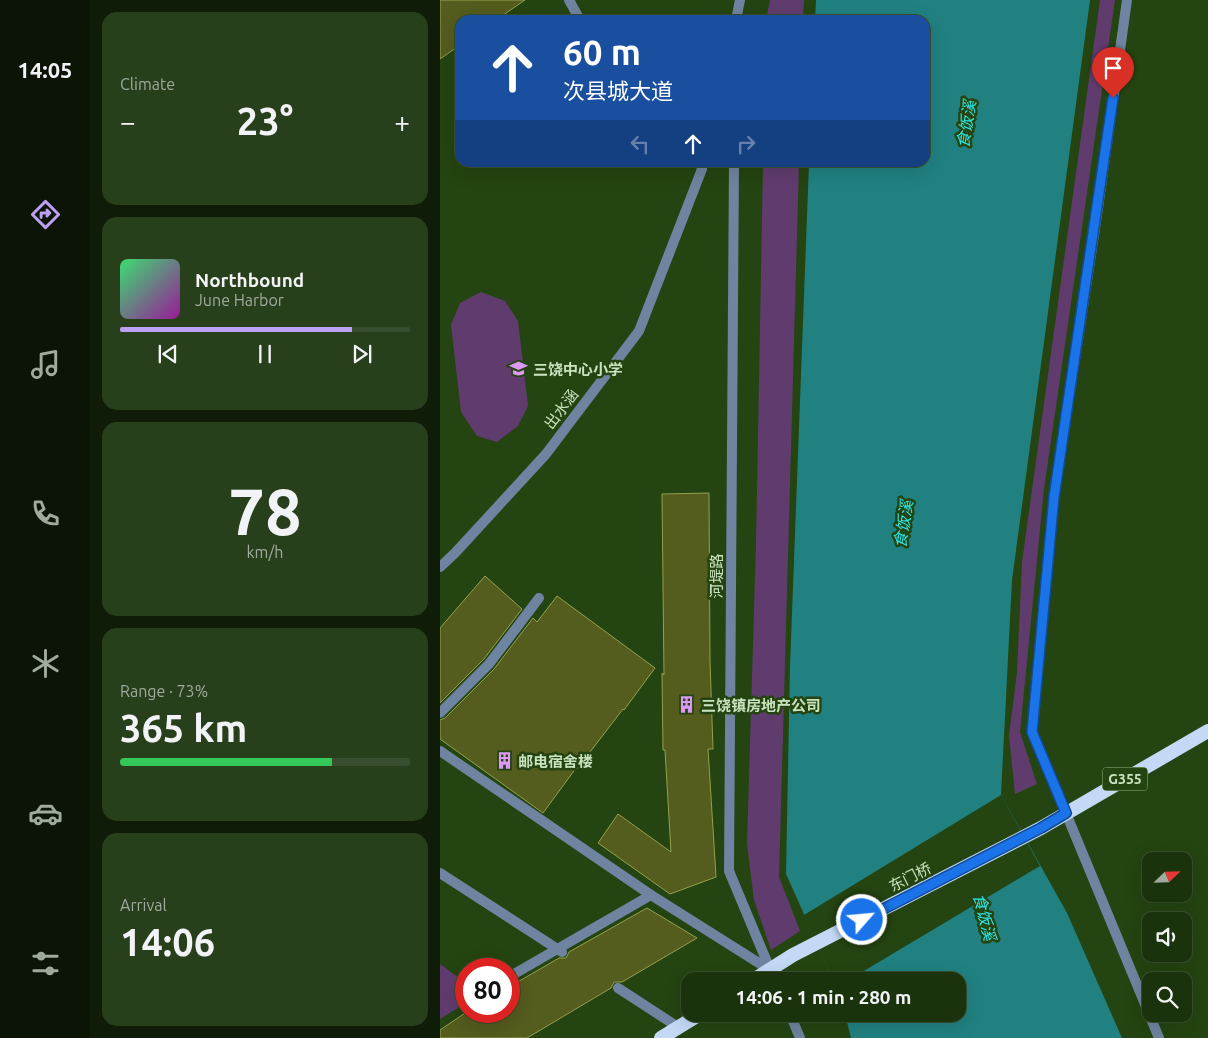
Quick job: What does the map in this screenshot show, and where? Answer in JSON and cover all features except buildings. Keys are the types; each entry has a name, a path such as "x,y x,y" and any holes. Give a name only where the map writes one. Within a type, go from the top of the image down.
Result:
{"highway":[{"name":"G355","path":"1066,813 1208,731"},
{"name":"东门桥","path":"777,972 793,955 1041,828 1066,813"},
{"path":"661,1038 686,1022"}],"street":[{"path":"569,0 577,15"},
{"path":"737,15 740,0"},
{"path":"1127,0 1097,215 1054,497 1032,732 1159,1038"},
{"name":"出水涵","path":"440,567 546,454 640,331 701,167"},
{"name":"河堤路","path":"734,167 729,871 771,972"},
{"path":"440,712 489,664 539,598"},
{"path":"440,751 767,972"},
{"path":"440,873 560,951"},
{"path":"520,971 560,951 651,895"},
{"path":"618,988 678,1027"},
{"path":"793,1022 800,1038"}],"shaded area":[{"path":"770,0 804,0 803,15 767,15"},
{"path":"1100,0 1115,0 1044,489 1020,732 1037,784 1015,794 1009,736 1017,672 1022,562"},
{"path":"763,167 799,167 779,877 800,931 771,950 754,900 747,844 756,544"},
{"path":"481,292 505,301 518,321 528,406 518,426 497,442 477,436 461,412 451,325 460,303"},
{"path":"440,964 455,975 455,1010 440,1019"}],"water":[{"name":"食饭溪","path":"816,0 1090,0 1012,580 1001,795 1067,913 1122,1038 851,1038 847,1022 966,1022 966,972 830,972 786,874 790,666 809,167 930,167 930,15 815,15"}],"pier":[{"path":"1001,795 1040,866 862,972 830,972 804,915"}],"place":[{"name":"三饶中心小学","path":"519,369"},
{"name":"三饶镇房地产公司","path":"687,705"},
{"name":"邮电宿舍楼","path":"504,761"}],"route":[{"path":"862,920 1041,828 1066,813 1032,732 1054,497 1113,98"}]}
